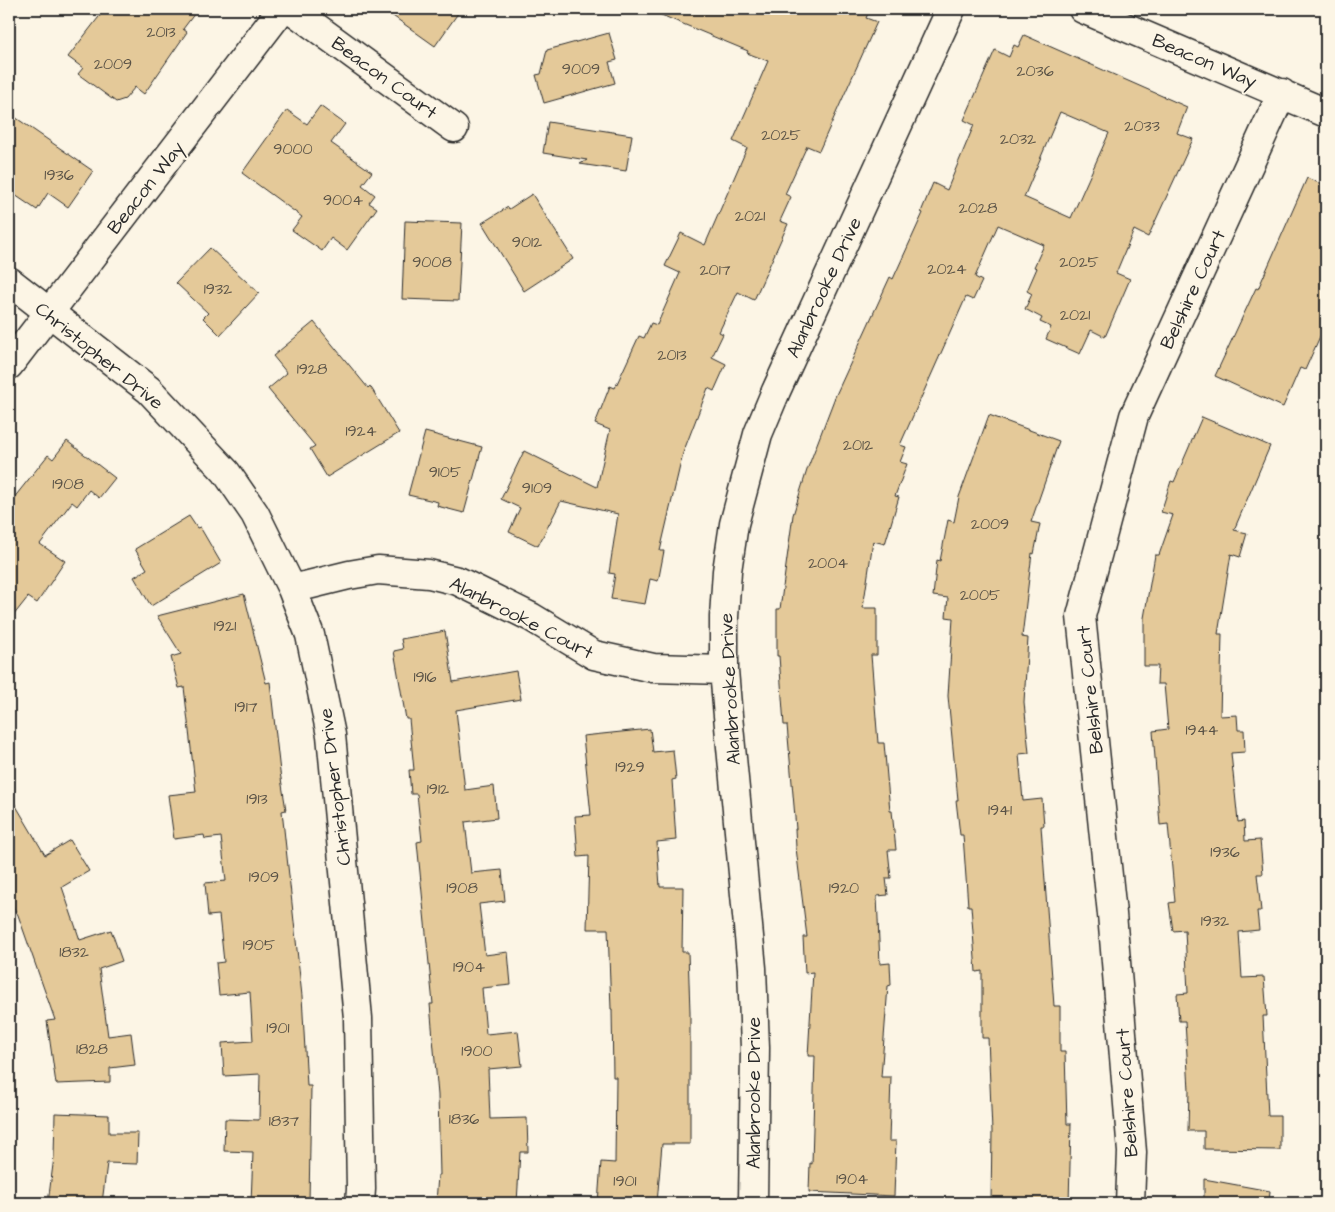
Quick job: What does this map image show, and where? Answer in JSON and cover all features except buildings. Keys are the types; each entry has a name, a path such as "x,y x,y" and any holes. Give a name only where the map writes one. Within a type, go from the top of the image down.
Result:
{"street":[{"name":"Beacon Way","path":"9,365 282,9"},
{"name":"Beacon Court","path":"291,9 454,128"},
{"name":"Alanbrooke Drive","path":"753,1203 755,1048 752,968 724,670 724,617 727,571 734,524 758,434 783,374 951,9"},
{"name":"Beacon Way","path":"1083,9 1326,113"},
{"name":"Belshire Court","path":"1130,1203 1132,1152 1112,914 1081,616 1134,416 1282,93"},
{"name":"Christopher Drive","path":"9,281 149,390 226,472 255,514 292,589 310,635 332,735 358,1018 360,1203"},
{"name":"Alanbrooke Court","path":"292,589 378,570 429,574 458,581 531,617 594,655 653,668 724,670"}]}
